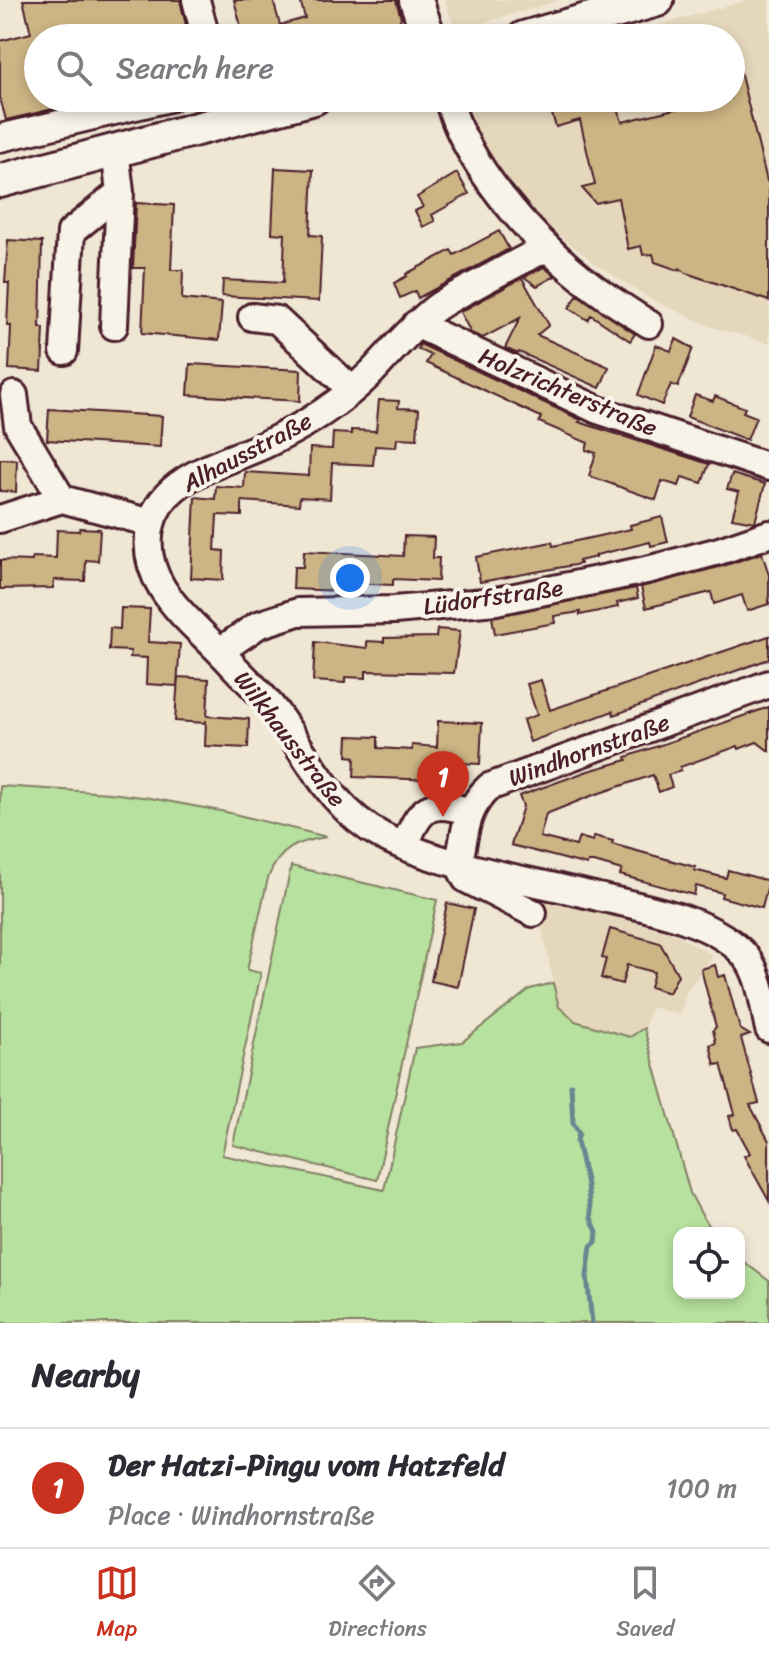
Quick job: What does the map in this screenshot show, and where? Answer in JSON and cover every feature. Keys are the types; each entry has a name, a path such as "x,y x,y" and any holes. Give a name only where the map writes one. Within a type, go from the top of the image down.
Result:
{"main road":[{"path":"416,0 424,24"},
{"path":"573,24 657,0"},
{"path":"0,181 115,150 217,112"}],"street":[{"path":"196,0 202,24"},
{"path":"0,138 110,112"},
{"path":"452,112 458,130 488,176 546,248 585,281 649,324"},
{"path":"114,326 120,192 115,150"},
{"path":"64,351 71,232 120,192"},
{"name":"Alhausstraße","path":"151,523 160,504 177,487 210,467 298,428 352,390 416,324 437,307 546,248"},
{"path":"252,317 277,320 352,390"},
{"name":"Holzrichterstraße","path":"416,324 607,414 769,467"},
{"path":"14,395 18,426 62,499"},
{"path":"0,519 62,499 151,523"},
{"name":"Wilkhausstraße","path":"151,523 149,542 155,578 169,601 275,712 327,788 349,813 381,835 405,846 459,863 659,911 696,923 758,954 756,979 769,1029"},
{"name":"Lüdorfstraße","path":"220,651 258,625 298,612 394,610 496,601 651,569 769,534"},
{"name":"Windhornstraße","path":"469,812 476,799 489,787 510,778 769,684"},
{"path":"405,846 414,821 425,809 448,804 469,812 459,863 466,879 533,913"}],"shaded area":[{"path":"445,0 561,0 479,24 453,24"},
{"path":"748,0 769,0 769,343 709,326 649,298 593,262 543,222 489,159 465,112 745,112 745,24 663,24"},
{"path":"534,894 676,934 713,956 687,990 680,1015 651,1007 644,1028 630,1038 575,1021 559,1007"}],"green space":[{"path":"0,786 150,798 226,812 327,837 290,848 272,868 268,878 247,970 261,973 222,1155 384,1190 415,1048 462,1042 530,989 553,983 559,1007 575,1021 630,1037 644,1028 690,1193 711,1227 673,1227 673,1299 745,1299 745,1263 769,1281 769,1323 0,1323"},
{"path":"291,866 437,900 377,1180 233,1145"}],"building":[{"path":"23,0 180,0 186,24 29,24"},
{"path":"234,0 273,0 280,24 240,24"},
{"path":"300,0 396,0 401,18 398,24 284,24 305,18"},
{"path":"24,35 24,112 40,112 6,120 0,98 0,41"},
{"path":"745,92 769,180 769,301 686,273 680,268 678,270 655,262 653,254 643,255 641,246 628,249 618,198 595,203 582,188 595,185 580,120 556,127 551,112 619,112 622,122 662,112 745,112"},
{"path":"275,168 313,170 310,235 322,236 319,301 222,296 223,280 283,283 285,234 272,233"},
{"path":"457,173 469,194 432,215 435,221 423,227 415,211 423,207 417,197"},
{"path":"136,203 174,205 171,270 183,270 182,299 222,303 219,340 142,333 145,268 133,268"},
{"path":"499,231 509,249 418,298 415,291 400,298 394,283 406,274 451,250 454,255"},
{"path":"8,240 42,242 42,371 9,369 9,283 5,283"},
{"path":"544,267 555,276 537,286 524,277"},
{"path":"522,278 549,325 537,335 609,367 600,388 505,348 520,318 483,338 471,333 460,312"},
{"path":"578,295 635,334 630,341 591,315 588,320 569,308"},
{"path":"676,339 693,348 678,387 671,384 662,405 638,395 656,345 671,351"},
{"path":"420,344 581,420 579,422 709,464 702,483 682,477 679,486 662,481 656,500 589,476 596,453 586,450 588,443 539,422 541,417 426,363 431,355 418,349"},
{"path":"190,364 301,370 300,401 188,395"},
{"path":"695,395 713,401 715,396 745,408 743,412 756,417 747,440 687,417"},
{"path":"379,400 399,401 398,408 419,409 417,439 397,438 396,447 375,446 373,465 332,463 330,499 300,497 299,505 242,501 242,516 217,515 215,550 224,551 223,580 191,578 195,497 215,499 216,486 244,488 245,472 309,476 310,448 332,449 333,433 376,431"},
{"path":"49,409 162,416 160,447 47,440"},
{"path":"0,459 17,460 16,492 0,491"},
{"path":"732,474 765,484 755,522 732,518 739,492 727,489"},
{"path":"662,517 668,542 651,546 650,542 596,555 579,561 580,564 480,582 476,557 552,542 553,546 631,529 630,525"},
{"path":"80,528 100,529 98,561 86,560 85,581 54,580 53,588 0,589 0,560 56,558 57,530 79,531"},
{"path":"404,536 434,537 433,558 439,558 438,581 393,579 393,585 343,583 343,591 293,589 294,567 303,567 304,551 403,556"},
{"path":"762,553 769,575 769,604 747,611 742,595 714,604 711,592 646,608 641,587"},
{"path":"636,588 638,598 617,603 618,607 580,615 580,612 554,616 555,623 495,634 492,617"},
{"path":"121,608 150,609 148,642 180,644 177,686 146,684 147,658 130,657 131,651 109,650 110,628 120,629"},
{"path":"437,629 460,631 454,673 366,671 366,678 345,677 345,683 313,681 315,642 367,648 367,641 384,642 384,638 436,637"},
{"path":"769,636 769,659 530,742 523,720 537,715 527,684 541,680 550,710"},
{"path":"178,677 209,679 207,716 249,719 248,748 205,746 206,723 175,721"},
{"path":"769,707 769,751 757,742 680,767 681,770 668,775 672,787 659,792 653,775 591,796 546,814 540,837 576,846 579,837 593,841 594,836 695,867 694,870 726,878 728,870 769,881 762,908 721,897 722,893 696,886 694,895 620,875 622,870 594,862 587,865 511,845 523,806 519,796"},
{"path":"438,721 482,723 480,764 436,762 435,780 354,777 355,757 347,756 348,736 378,737 378,748 412,750 412,745 437,747"},
{"path":"447,903 474,909 458,987 431,981"},
{"path":"610,929 660,943 678,975 669,993 650,987 654,972 627,965 622,984 601,978 606,959 602,958"},
{"path":"715,965 718,977 725,975 740,1029 750,1035 741,1038 759,1103 750,1105 769,1141 769,1201 744,1156 750,1153 737,1129 733,1130 729,1116 735,1114 721,1064 715,1065 710,1045 716,1043 713,1030 716,1027 701,969"}],"waterway":[{"path":"571,1085 573,1123 579,1133 577,1141 591,1218 597,1232 596,1242 591,1246 587,1276 592,1323"}],"place":[{"name":"Der Hatzi-Pingu vom Hatzfeld","path":"443,817"}]}
